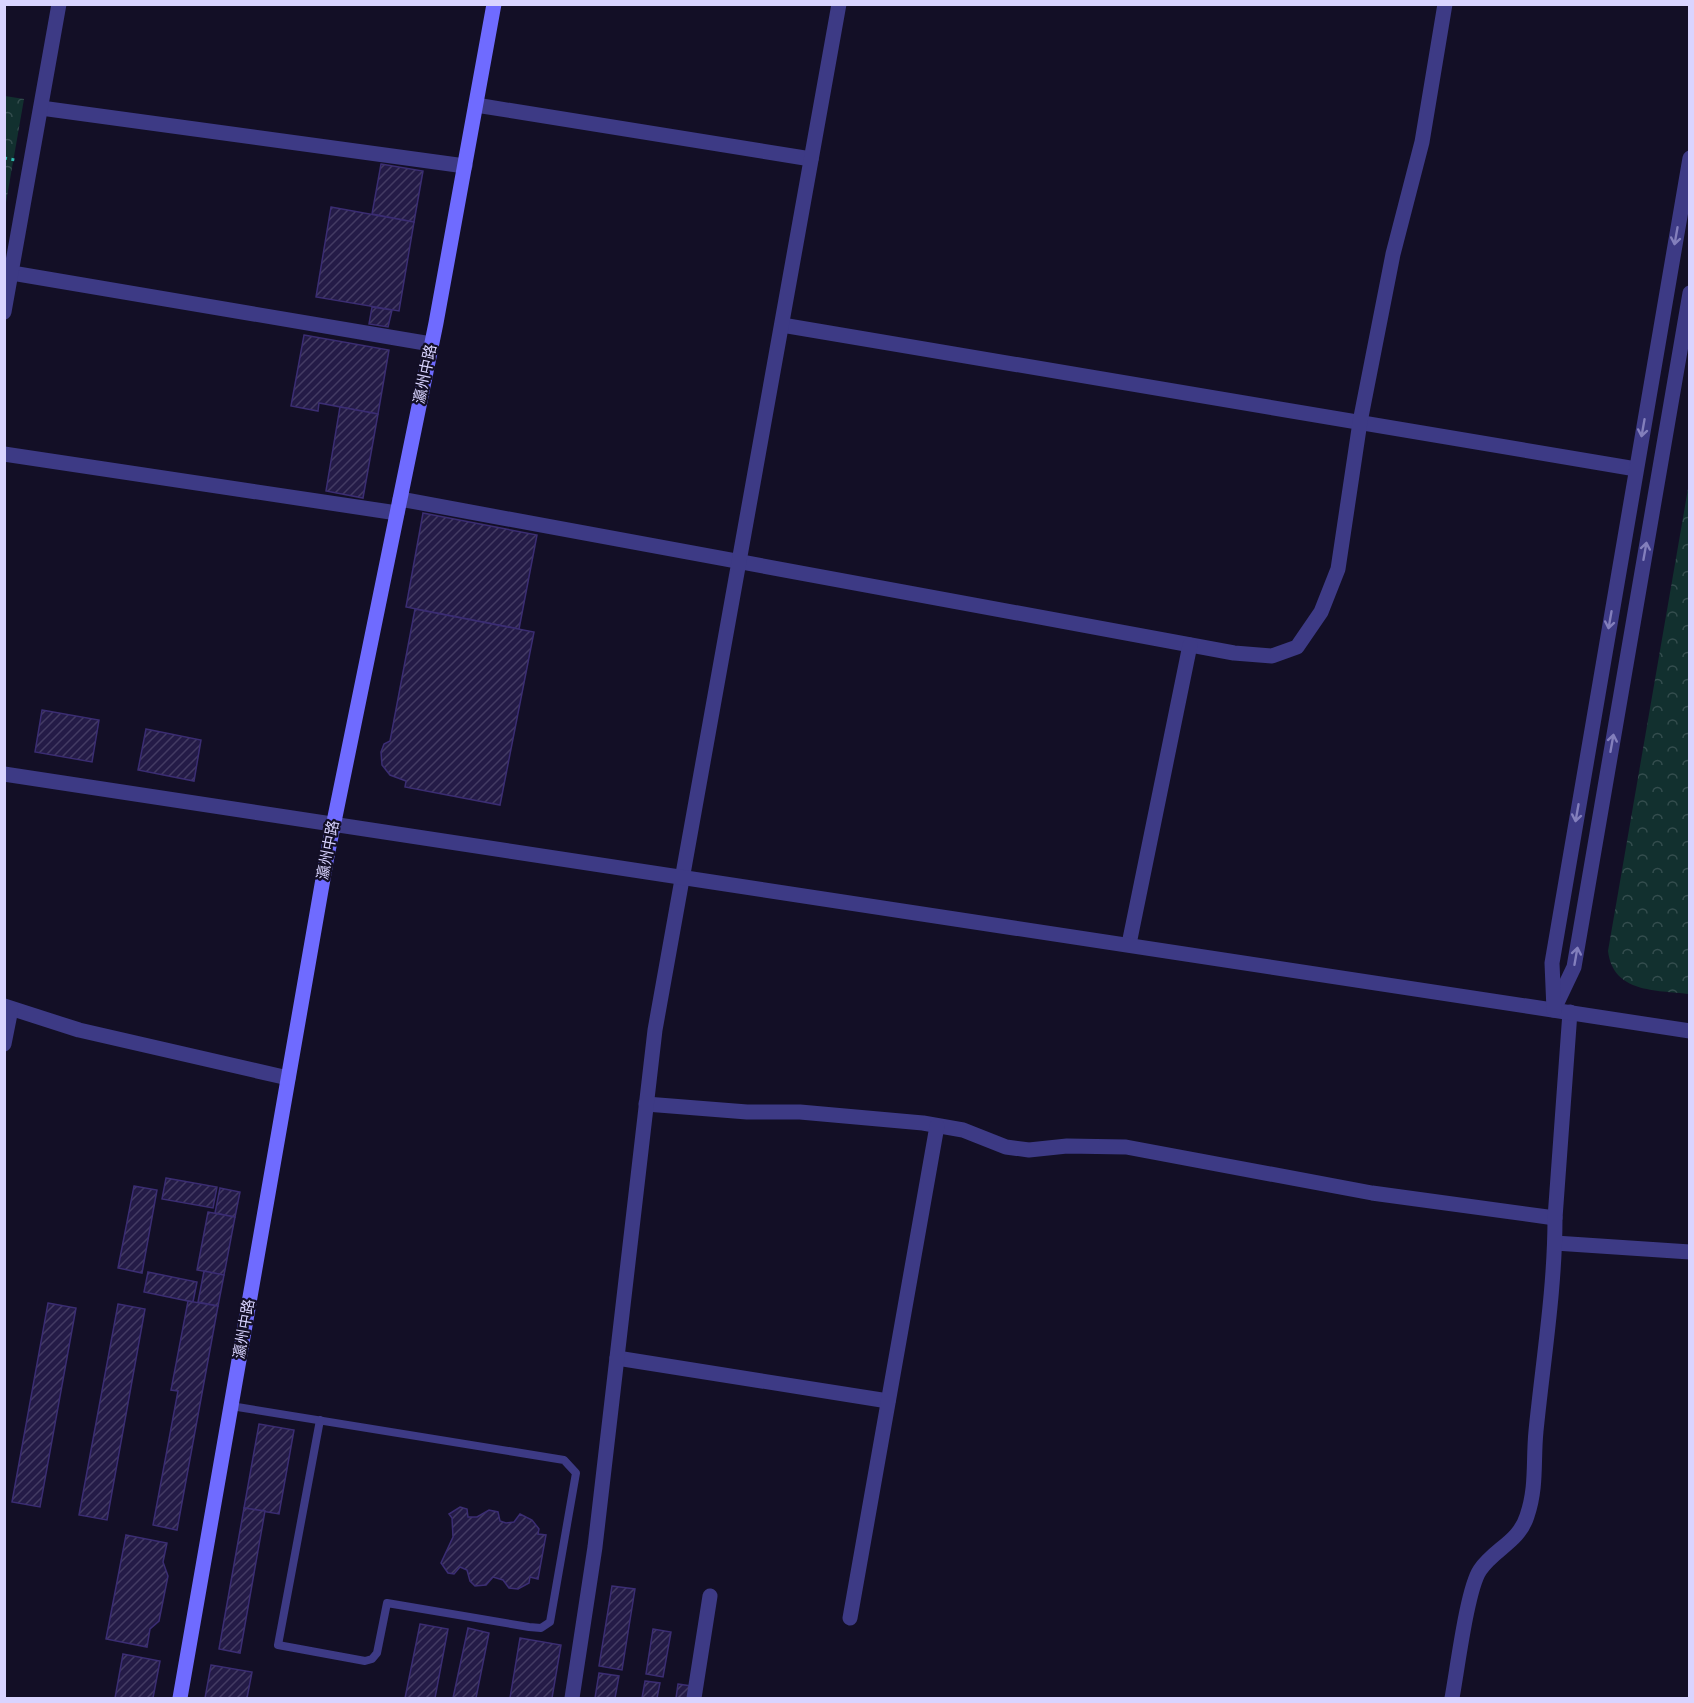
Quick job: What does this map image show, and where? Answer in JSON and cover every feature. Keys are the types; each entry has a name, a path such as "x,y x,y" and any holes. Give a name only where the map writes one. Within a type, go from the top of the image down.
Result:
{"main road":[{"name":"瀛州中路","path":"180,1698 333,826 431,345 494,4"}],"street":[{"path":"4,312 59,4"},
{"path":"572,1698 595,1547 655,1030 839,4"},
{"path":"4,454 398,506 739,563 1234,653 1272,656 1298,647 1321,612 1338,569 1360,422 1393,254 1422,142 1445,4"},
{"path":"476,105 812,159"},
{"path":"41,108 465,166"},
{"path":"1554,1010 1552,963 1689,158"},
{"path":"12,273 431,345"},
{"path":"1554,1010 1574,967 1689,293"},
{"path":"782,325 1636,469"},
{"path":"1129,944 1190,645"},
{"path":"4,774 1689,1031"},
{"path":"4,1044 8,1007 79,1030 288,1078"},
{"path":"1452,1698 1471,1593 1479,1570 1514,1539 1527,1519 1536,1484 1534,1447 1555,1243 1570,1012"},
{"path":"646,1104 747,1112 800,1112 937,1126 963,1130 1006,1147 1029,1150 1067,1146 1126,1147 1372,1192 1555,1218"},
{"path":"850,1618 937,1126"},
{"path":"1555,1243 1689,1252"},
{"path":"617,1358 888,1401"},
{"path":"694,1698 710,1596"}],"lane":[{"path":"231,1406 320,1420 564,1460 576,1473 550,1622 541,1628 529,1627 387,1603 377,1653 372,1659 364,1661 278,1645 320,1420"}],"green space":[{"path":"4,96 24,99 5,208"},
{"path":"1689,483 1689,994 1650,990 1627,982 1618,975 1608,951"}],"building":[{"path":"381,164 423,171 414,222 372,214"},
{"path":"331,207 414,222 399,311 316,297"},
{"path":"372,307 392,310 388,327 369,324"},
{"path":"304,335 389,350 378,414 319,403 318,411 291,406"},
{"path":"340,407 378,414 363,498 326,491"},
{"path":"423,513 537,535 519,629 406,607"},
{"path":"415,609 534,632 500,805 405,787 406,781 390,775 382,765 381,752 384,744 390,741"},
{"path":"42,710 99,720 92,762 35,752"},
{"path":"146,729 201,740 194,781 138,770"},
{"path":"166,1178 217,1187 213,1208 162,1199"},
{"path":"134,1186 157,1190 142,1273 118,1268"},
{"path":"220,1188 240,1192 235,1217 215,1213"},
{"path":"208,1212 235,1217 224,1275 197,1270"},
{"path":"204,1271 224,1275 218,1306 198,1302"},
{"path":"148,1272 197,1282 193,1302 144,1292"},
{"path":"188,1301 218,1306 177,1530 153,1525 178,1391 171,1390"},
{"path":"48,1303 76,1308 40,1507 12,1502"},
{"path":"118,1304 145,1309 107,1520 79,1515"},
{"path":"259,1424 294,1430 279,1514 244,1508"},
{"path":"460,1507 467,1509 468,1517 477,1517 489,1510 498,1512 500,1521 506,1523 514,1522 520,1514 532,1520 539,1529 538,1534 546,1535 538,1579 530,1577 529,1583 518,1589 509,1588 503,1580 493,1577 486,1585 475,1586 470,1581 467,1570 460,1567 454,1574 448,1573 441,1563 453,1537 452,1518 449,1514"},
{"path":"244,1508 265,1511 240,1653 219,1649"},
{"path":"126,1535 167,1543 163,1562 168,1576 159,1621 150,1629 147,1647 106,1639"},
{"path":"612,1586 635,1589 622,1670 599,1666"},
{"path":"420,1624 448,1629 435,1698 405,1698"},
{"path":"468,1628 489,1633 476,1698 453,1698"},
{"path":"653,1629 671,1632 663,1677 646,1674"},
{"path":"520,1638 561,1645 552,1698 510,1698"},
{"path":"123,1654 160,1661 153,1698 115,1698"},
{"path":"211,1665 252,1672 247,1698 205,1698"},
{"path":"599,1673 619,1676 615,1698 595,1698"},
{"path":"645,1681 660,1683 657,1698 642,1698"},
{"path":"678,1684 691,1686 689,1698 676,1698"}]}
